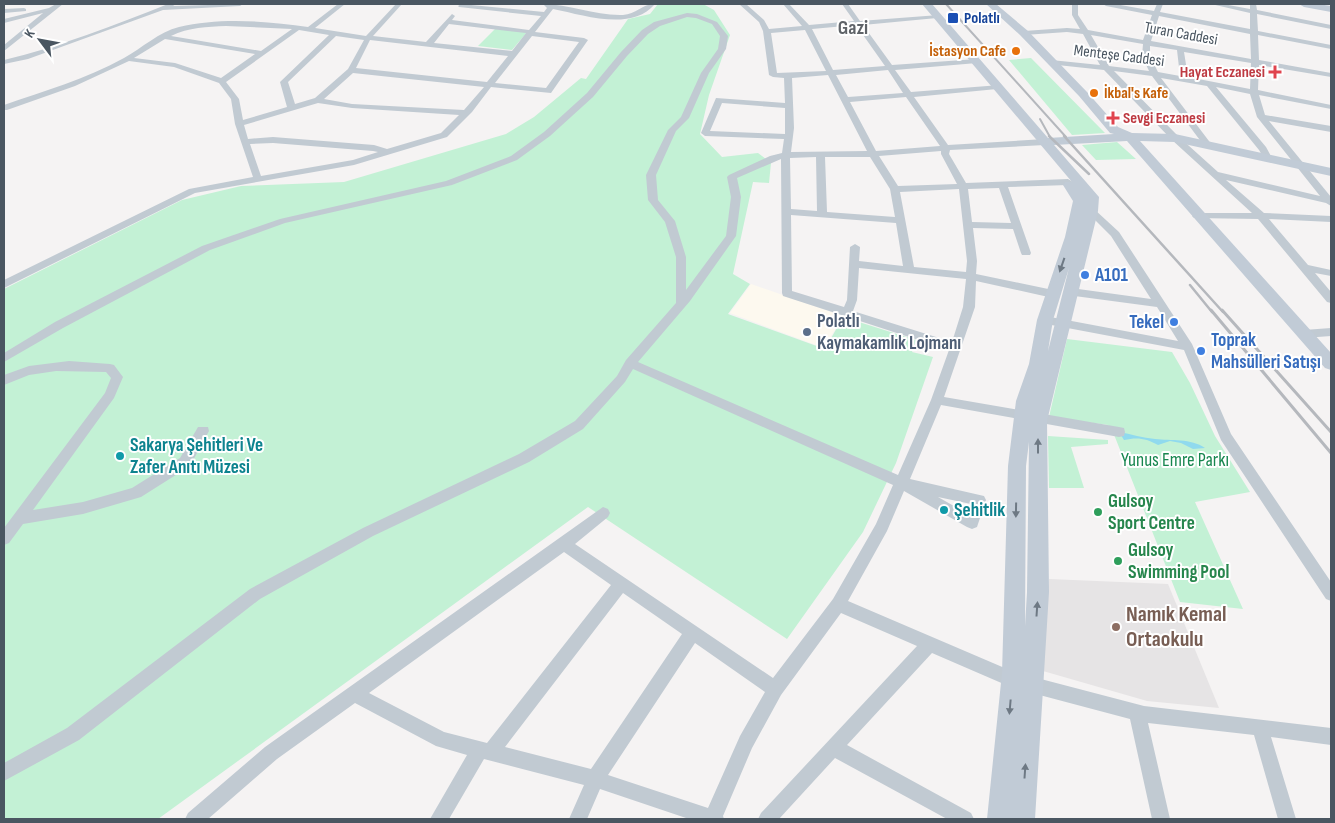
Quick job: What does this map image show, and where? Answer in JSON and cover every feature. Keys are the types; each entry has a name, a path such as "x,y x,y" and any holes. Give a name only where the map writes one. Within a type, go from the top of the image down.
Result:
{"street":[{"path":"4,49 60,4"},
{"path":"4,62 26,57 174,4"},
{"path":"164,9 240,4"},
{"path":"220,24 229,14 246,4"},
{"path":"310,30 342,4"},
{"path":"239,124 318,100 351,70 368,38 399,4"},
{"path":"428,45 462,5 548,8 631,16 652,4"},
{"path":"742,4 762,20 768,31 773,75 788,76 832,73 977,61"},
{"path":"786,4 807,28 873,154 895,189 909,270"},
{"path":"354,694 442,740 595,779 713,819 746,742 775,689 838,604 882,527 936,400 969,307 972,261 963,187 945,154 946,148 845,4"},
{"path":"927,4 1092,197 1091,211 1062,293 1045,320 1037,364 1025,401 1031,417 1038,592 1022,819"},
{"path":"1075,4 1075,15 1105,66 1175,138 1261,216 1307,268 1331,299"},
{"path":"1106,4 1331,47"},
{"path":"1160,4 1147,42 1146,57 1154,74 1208,145"},
{"path":"1214,4 1253,8 1331,27"},
{"path":"1304,4 1331,9"},
{"path":"994,7 1010,9"},
{"path":"994,7 1024,33 1083,94 1114,130 1130,137 1197,216 1331,364"},
{"path":"4,284 192,191 354,162 444,136 466,113 515,54 532,33 548,8"},
{"path":"1253,8 1254,92 1261,117 1331,202"},
{"path":"4,12 52,9"},
{"path":"4,21 52,9"},
{"path":"4,358 59,325 206,248 283,221 368,204 449,183 514,158 547,134 590,95 645,32 669,19 687,15 707,19 715,23 724,36 722,49 704,73 686,118 672,130 651,175 652,200 670,221 680,257 681,303"},
{"path":"768,31 937,16"},
{"path":"351,70 548,91 584,40 448,22"},
{"path":"4,108 72,84 128,59 136,52 179,29 220,24 277,25 368,38 515,54"},
{"path":"222,81 298,28"},
{"name":"Turan Caddesi","path":"1024,33 1067,30 1084,32 1331,74"},
{"path":"292,108 284,82 335,33"},
{"path":"163,38 261,53"},
{"path":"1180,48 1184,79"},
{"path":"128,59 175,65 222,81 235,99 239,124 258,180"},
{"name":"Menteşe Caddesi","path":"1051,62 1105,66 1331,107"},
{"path":"788,76 789,106 786,155 787,293 956,348"},
{"path":"1210,84 1263,149 1268,158"},
{"path":"846,100 998,87"},
{"path":"318,100 352,106 466,113"},
{"path":"788,137 705,133 719,100 789,106"},
{"path":"1261,117 1331,129"},
{"path":"4,772 73,734 255,594 368,532 524,458 579,425 621,379 630,363 681,303 731,236 736,197 732,177 773,158 786,155 873,154 1130,137 1175,138 1331,172"},
{"path":"245,142 273,140 374,148 386,152"},
{"path":"1000,819 1013,680 1017,466 1031,417 1063,324 1062,293 1080,201 1049,156 1046,142"},
{"path":"820,155 822,214"},
{"path":"1216,175 1331,202"},
{"path":"895,189 1068,182"},
{"path":"1003,186 1026,254"},
{"path":"1091,211 1115,234 1188,347 1226,436 1331,594"},
{"path":"786,212 900,220"},
{"path":"1197,216 1331,219"},
{"path":"968,224 1016,226"},
{"path":"848,313 852,300 855,248"},
{"path":"855,264 971,276 1062,293 1160,304"},
{"path":"1307,268 1331,273"},
{"path":"1045,320 1188,347"},
{"path":"1304,334 1331,332"},
{"path":"630,363 902,483 972,523 979,500 902,483"},
{"path":"4,380 17,374 59,365 89,365 110,368 118,377 110,395 4,539"},
{"path":"936,400 1120,432"},
{"path":"18,519 83,508 136,493 185,462 203,431"},
{"path":"194,819 272,753 564,544 602,513"},
{"path":"564,544 775,689"},
{"path":"439,819 485,751 621,584"},
{"path":"838,604 1013,680 1032,686 1137,712 1331,736"},
{"path":"578,819 595,779 693,632"},
{"path":"767,819 930,644"},
{"path":"1137,712 1161,819"},
{"path":"1260,728 1287,819"},
{"path":"833,746 965,819"}],"shaded area":[{"name":"Polatlı Kaymakamlık Lojmanı","path":"751,284 843,316 824,348 730,313"},
{"name":"Namık Kemal Ortaokulu","path":"1049,579 1168,584 1219,708 1147,701 1043,671"}],"green space":[{"path":"658,4 703,4 714,10 730,35 709,95 700,134 722,157 758,153 771,163 769,183 753,182 733,274 750,284 728,314 825,349 843,317 916,340 912,352 933,357 896,463 863,532 787,639 588,507 158,819 4,819 4,289 182,200 241,186 344,182 506,134 534,117 581,78 586,79 628,19 650,14"},
{"path":"495,29 528,31 512,50 478,46"},
{"path":"1031,58 1105,133 1072,135 1009,60"},
{"path":"1117,142 1136,159 1096,160 1082,145"},
{"name":"Yunus Emre Parkı","path":"1067,339 1172,352 1190,383 1215,436 1250,492 1195,502 1243,609 1180,602 1113,432 1108,425 1049,417"},
{"path":"1048,436 1108,440 1108,444 1071,447 1084,488 1049,488"}],"water":[{"path":"1119,432 1150,438 1187,441 1205,448 1193,449 1181,443 1170,441 1158,445 1141,439 1124,440"}],"railway":[{"path":"946,4 1066,137"},
{"path":"1040,119 1050,137"},
{"path":"1064,136 1223,312"},
{"path":"1050,137 1089,174"},
{"path":"1190,285 1212,312"},
{"path":"1211,310 1331,453"},
{"path":"1222,310 1331,432"}],"place":[{"name":"Polatlı","path":"953,18"},
{"name":"İstasyon Cafe","path":"1016,51"},
{"name":"Hayat Eczanesi","path":"1275,72"},
{"name":"İkbal's Kafe","path":"1094,93"},
{"name":"Sevgi Eczanesi","path":"1113,118"},
{"name":"A101","path":"1085,275"},
{"name":"Tekel","path":"1174,322"},
{"name":"Polatlı Kaymakamlık Lojmanı","path":"807,332"},
{"name":"Toprak Mahsülleri Satışı","path":"1201,351"},
{"name":"Sakarya Şehitleri Ve Zafer Anıtı Müzesi","path":"120,456"},
{"name":"Şehitlik","path":"944,510"},
{"name":"Gulsoy Sport Centre","path":"1098,512"},
{"name":"Gulsoy Swimming Pool","path":"1118,561"},
{"name":"Namık Kemal Ortaokulu","path":"1116,627"}],"district":[{"name":"Gazi","path":"853,28"}]}
